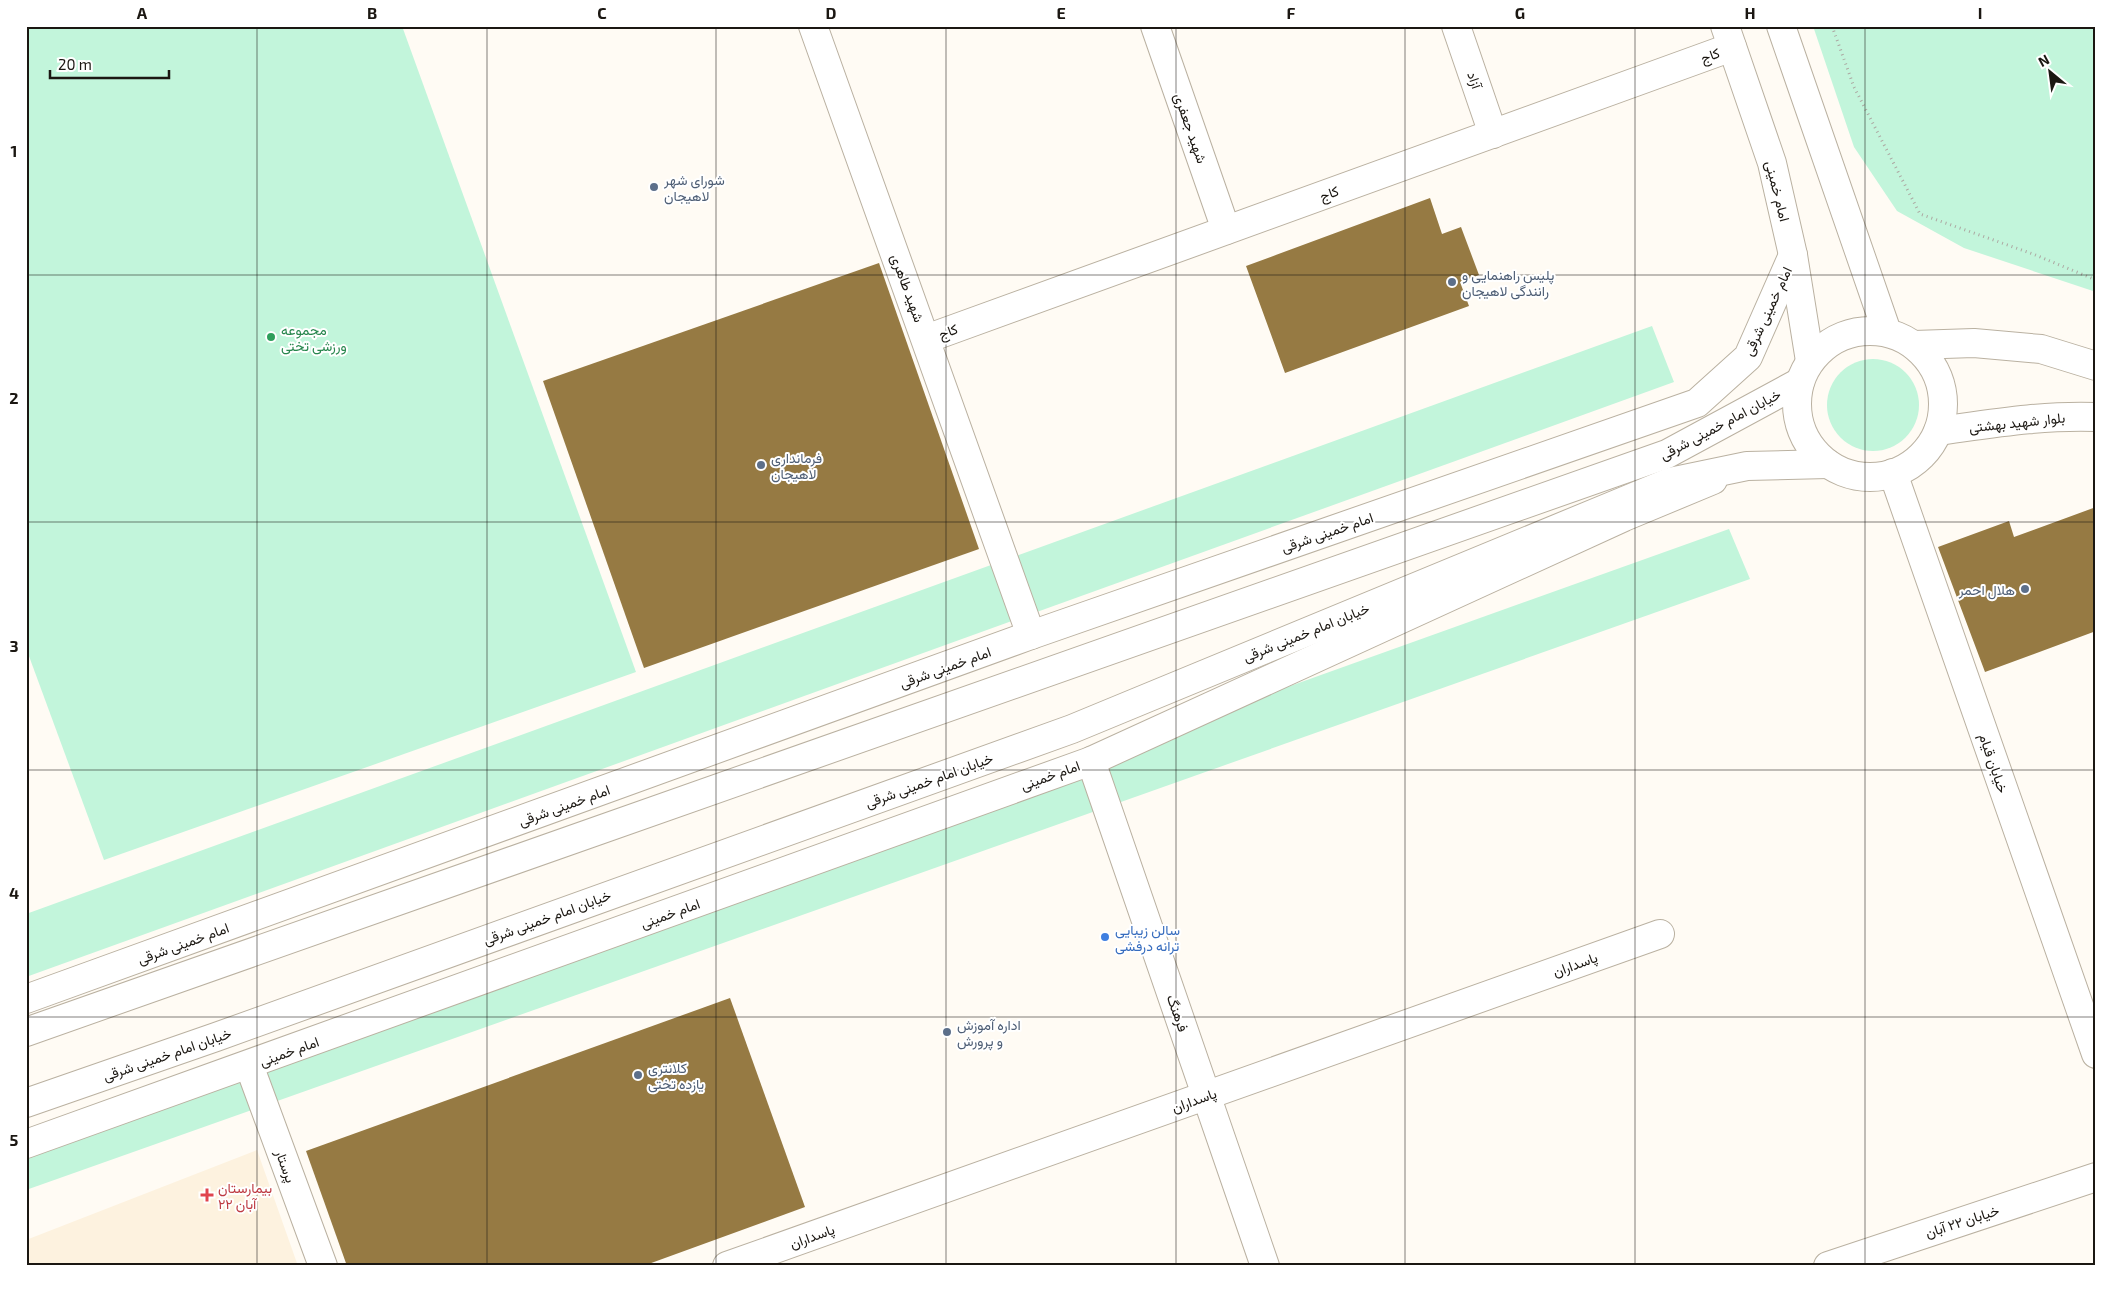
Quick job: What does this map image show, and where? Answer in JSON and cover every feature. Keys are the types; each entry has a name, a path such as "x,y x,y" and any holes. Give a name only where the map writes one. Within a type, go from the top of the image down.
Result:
{"main road":[{"name":"شهید طاهری","path":"813,26 1031,635"},
{"name":"شهید جعفری","path":"1155,26 1226,230"},
{"name":"آزاد","path":"1456,26 1493,134"},
{"path":"1781,26 1887,332"},
{"name":"کاج","path":"926,339 1493,134 1728,36"},
{"name":"امام خمینی","path":"1728,36 1772,163 1793,255 1805,371"},
{"name":"امام خمینی شرقی","path":"26,999 1031,635 1697,403 1748,357 1793,255"},
{"path":"1858,331 1887,332 1914,345 1934,369 1940,384 1943,400 1942,416 1938,431 1927,449 1912,464 1893,473 1871,477 1848,474 1828,464 1811,448 1800,428 1796,405 1805,371 1832,341 1858,331"},
{"path":"1914,345 1974,343 2041,349 2096,366"},
{"name":"خیابان امام خمینی شرقی","path":"26,1032 1667,454 1805,371"},
{"name":"بلوار شهید بهشتی","path":"1938,431 2022,419 2064,416 2096,417"},
{"name":"خیابان امام خمینی شرقی","path":"26,1103 216,1037 1072,729 1670,482 1747,466 1828,464"},
{"path":"1090,760 1624,517 1747,466"},
{"name":"خیابان قیام","path":"1893,473 2096,1054"},
{"name":"امام خمینی","path":"248,1066 1090,760"},
{"name":"فرهنگ","path":"1090,760 1265,1266"},
{"name":"پاسداران","path":"727,1266 1660,934"},
{"path":"26,1144 248,1066"},
{"name":"پرستار","path":"248,1066 323,1266"},
{"name":"خیابان ۲۲ آبان","path":"1828,1266 2096,1177"}],"path":[{"path":"1832,26 1854,87 1920,214 2032,254 2096,280"}],"shaded area":[{"name":"بیمارستان ۲۲ آبان","path":"257,1150 298,1266 26,1266 26,1240"}],"green space":[{"name":"مجموعه ورزشی تختی","path":"26,26 402,26 636,672 104,860 26,648"},
{"path":"1813,26 2096,26 2096,292 1964,248 1897,211 1854,147"},
{"path":"1652,326 1674,382 26,977 26,914"},
{"path":"1873,359 1890,363 1905,373 1915,388 1919,405 1915,422 1905,437 1890,447 1873,451 1856,447 1841,437 1831,422 1827,405 1831,388 1841,373 1856,363"},
{"path":"1729,529 1750,579 26,1190 26,1138"}],"building":[{"path":"1430,198 1442,234 1461,227 1479,275 1460,282 1469,306 1285,373 1246,266"},
{"name":"فرمانداری لاهیجان","path":"879,263 979,549 644,668 543,381"},
{"name":"هلال احمر","path":"2096,507 2096,631 1985,672 1938,547 2009,521 2014,537"},
{"name":"کلانتری یازده تختی","path":"730,998 805,1207 643,1266 347,1266 306,1151"}],"place":[{"name":"شورای شهر لاهیجان","path":"654,187"},
{"name":"پلیس راهنمایی و رانندگی لاهیجان","path":"1452,282"},
{"name":"مجموعه ورزشی تختی","path":"271,337"},
{"name":"فرمانداری لاهیجان","path":"761,465"},
{"name":"هلال احمر","path":"2025,589"},
{"name":"سالن زیبایی ترانه درفشی","path":"1105,937"},
{"name":"اداره آموزش و پرورش","path":"947,1032"},
{"name":"کلانتری یازده تختی","path":"638,1075"},
{"name":"بیمارستان ۲۲ آبان","path":"207,1195"}]}
